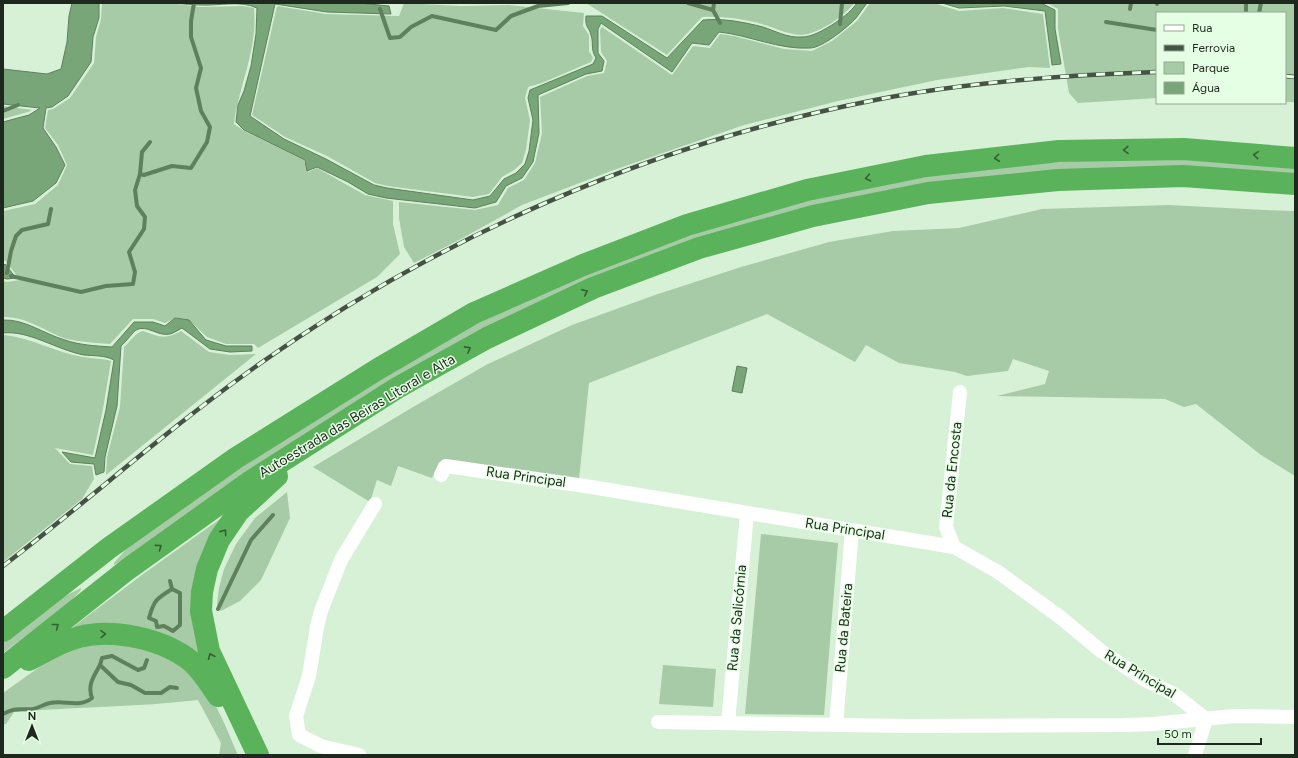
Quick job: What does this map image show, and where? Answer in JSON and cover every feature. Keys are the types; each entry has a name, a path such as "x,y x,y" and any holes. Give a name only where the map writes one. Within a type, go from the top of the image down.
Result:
{"highway":[{"name":"Autoestrada das Beiras Litoral e Alta","path":"3,631 109,548 236,458 378,369 474,313 583,265 687,225 807,190 926,166 1058,151 1184,149 1295,158"},
{"name":"Autoestrada das Beiras Litoral e Alta","path":"3,668 128,570 251,481 397,388 480,342 593,288 699,248 812,216 928,193 1058,180 1183,176 1295,184"},
{"path":"258,755 209,651 201,611 202,592 207,569 219,540 238,512 271,482 306,446"},
{"path":"3,673 60,644 80,637 110,634 126,635 150,640 171,649 192,662 207,678 223,705 246,755"}],"street":[{"name":"Rua da Encosta","path":"954,547 946,527 960,392"},
{"name":"Rua Principal","path":"441,475 446,466 592,487 954,547 998,572 1060,617 1102,651 1145,680 1174,694 1206,719"},
{"path":"359,755 321,746 298,735 296,716 309,676 317,628 341,560 375,504"},
{"name":"Rua da Salicórnia","path":"728,723 747,513"},
{"name":"Rua da Bateira","path":"836,725 852,530"},
{"path":"658,722 836,725 1124,725 1160,724 1254,716 1295,717"},
{"path":"1195,755 1206,719"}],"green space":[{"path":"102,3 169,3 200,7 243,6 254,8 251,52 236,110 234,124 246,132 304,160 308,172 317,168 365,195 393,201 393,224 400,254 377,277 258,348 254,344 226,344 207,337 189,320 176,318 165,323 153,319 133,319 110,344 67,339 20,319 3,317 3,281 7,282 20,280 5,260 3,262 3,211 35,204 58,185 67,165 58,145 45,128 48,110 53,109 70,98 94,63 96,37 101,19"},
{"path":"404,3 461,6 509,5 584,13 583,26 589,35 589,51 593,58 591,62 542,83 528,87 525,98 530,120 526,150 522,163 502,177 489,194 473,197 387,186 375,183 327,156 285,137 252,115 277,6 326,14 399,16"},
{"path":"586,3 854,3 830,24 814,32 800,35 750,21 718,17 702,17 667,55"},
{"path":"870,3 934,3 959,11 1003,8 1043,14 1050,68 1029,67 937,80 838,101 744,125 611,171 522,205 414,263 404,247 399,218 399,202 475,210 498,205 508,188 524,180 535,163 542,133 540,97 587,76 604,73 607,61 601,52 600,30 602,27 672,75 693,46 710,48 720,34 734,36 784,49 812,51 832,41 857,21"},
{"path":"1047,3 1295,3 1295,102 1286,102 1286,12 1156,12 1156,98 1078,103 1069,93 1058,29 1058,9"},
{"path":"3,106 32,110 3,119"},
{"path":"1194,159 1295,167 1295,175 1042,171 627,266 137,553 114,565 114,563 127,548 201,495 323,412 478,323 620,259 763,211 850,190 931,176 1047,163 1095,160"},
{"path":"1169,205 1295,211 1295,476 1261,455 1196,404 1184,407 1165,399 997,396 1045,384 1049,371 1013,359 1008,371 967,376 955,372 899,363 866,345 855,362 767,314 589,383 579,479 439,462 432,478 398,466 391,486 377,480 370,502 313,467 486,365 572,325 655,295 741,267 829,242 893,231 959,228 1042,209"},
{"path":"143,331 166,337 181,331 209,352 230,355 256,354 106,475 107,457 120,407 124,347 135,335"},
{"path":"5,335 25,339 73,355 111,361 93,455 55,448 70,464 92,466 94,479 82,499 3,562 3,336"},
{"path":"287,492 290,518 261,580 240,601 221,611 218,609 217,604 219,588 224,569 236,544 255,518"},
{"path":"220,519 215,534 207,667 73,627 146,572"},
{"path":"761,534 838,543 824,715 745,714"},
{"path":"81,588 81,590 68,604 3,653 3,643 61,598"},
{"path":"86,644 128,645 163,656 180,665 194,676 208,692 225,724 238,755 219,755 221,743 198,700 14,712 6,724 3,724 3,693 52,658"},
{"path":"663,665 716,669 713,707 659,704"}],"water":[{"path":"72,3 99,3 99,18 93,37 91,62 68,96 52,107 46,108 43,128 56,147 65,165 56,183 33,201 3,208 3,122 29,115 40,108 3,104 3,69 47,74 61,69 67,42 69,16"},
{"path":"176,3 359,3 389,6 391,14 327,12 275,4 250,116 284,139 326,159 374,185 473,200 490,196 504,179 516,173 525,164 529,151 533,120 528,98 530,90 593,64 596,58 593,51 591,35 586,23 586,16 602,16 667,58 703,20 726,20 740,22 763,27 782,34 805,37 818,33 832,25 849,13 857,3 867,3 856,18 821,45 810,48 787,47 719,32 709,45 692,43 672,72 601,23 598,29 598,53 604,61 602,71 586,74 538,95 539,133 533,162 522,178 506,186 496,202 475,208 386,198 368,194 348,182 317,167 307,171 305,160 244,130 236,122 238,105 244,91 251,66 256,34 257,8 244,4 192,5"},
{"path":"942,3 1041,3 1055,10 1055,29 1061,64 1052,65 1045,11 1004,6 959,8"},
{"path":"5,264 16,278 3,278 3,266"},
{"path":"175,318 189,320 206,340 226,346 252,346 252,351 230,352 210,349 182,328 172,334 161,334 148,329 136,330 121,346 117,406 105,457 104,472 96,475 94,464 71,462 62,452 95,458 106,410 114,360 103,356 84,355 23,334 3,333 3,320 11,320 27,324 70,342 112,347 134,322 153,322 165,326"},
{"path":"737,366 747,368 742,393 732,391"}],"waterway":[{"path":"140,174 144,175 172,166 191,168 207,142 210,127 201,111 196,88 201,68 191,37 191,21 194,3"},
{"path":"380,9 390,38 400,37 411,27 432,16 496,30 511,16 538,6 568,3"},
{"path":"688,3 713,10"},
{"path":"714,3 713,10 720,23"},
{"path":"840,24 842,3"},
{"path":"1130,9 1131,3"},
{"path":"1246,3 1246,12"},
{"path":"1259,12 1261,3"},
{"path":"1106,22 1156,30"},
{"path":"3,111 18,105"},
{"path":"11,276 81,292 106,286 133,284 135,272 129,252 144,229 145,217 137,206 135,190 140,174 142,152 150,142"},
{"path":"7,273 11,251 16,236 22,230 48,224 51,209"},
{"path":"218,609 251,540 273,515"},
{"path":"170,581 172,589 180,593 180,625 173,631 164,626 157,627 156,621 149,618 156,600 172,589"},
{"path":"100,665 102,658 112,656 138,670 144,668 147,660"},
{"path":"3,714 14,710 33,709 56,702 82,703 87,701 92,698 90,689 100,665 118,682 131,685 145,693 161,693 170,687 177,688"}],"railway":[{"path":"3,566 219,393 322,322 395,278 471,238 548,202 628,170 709,142 791,119 875,100 945,88 1015,80 1156,72"},
{"path":"1286,76 1295,77"}]}
